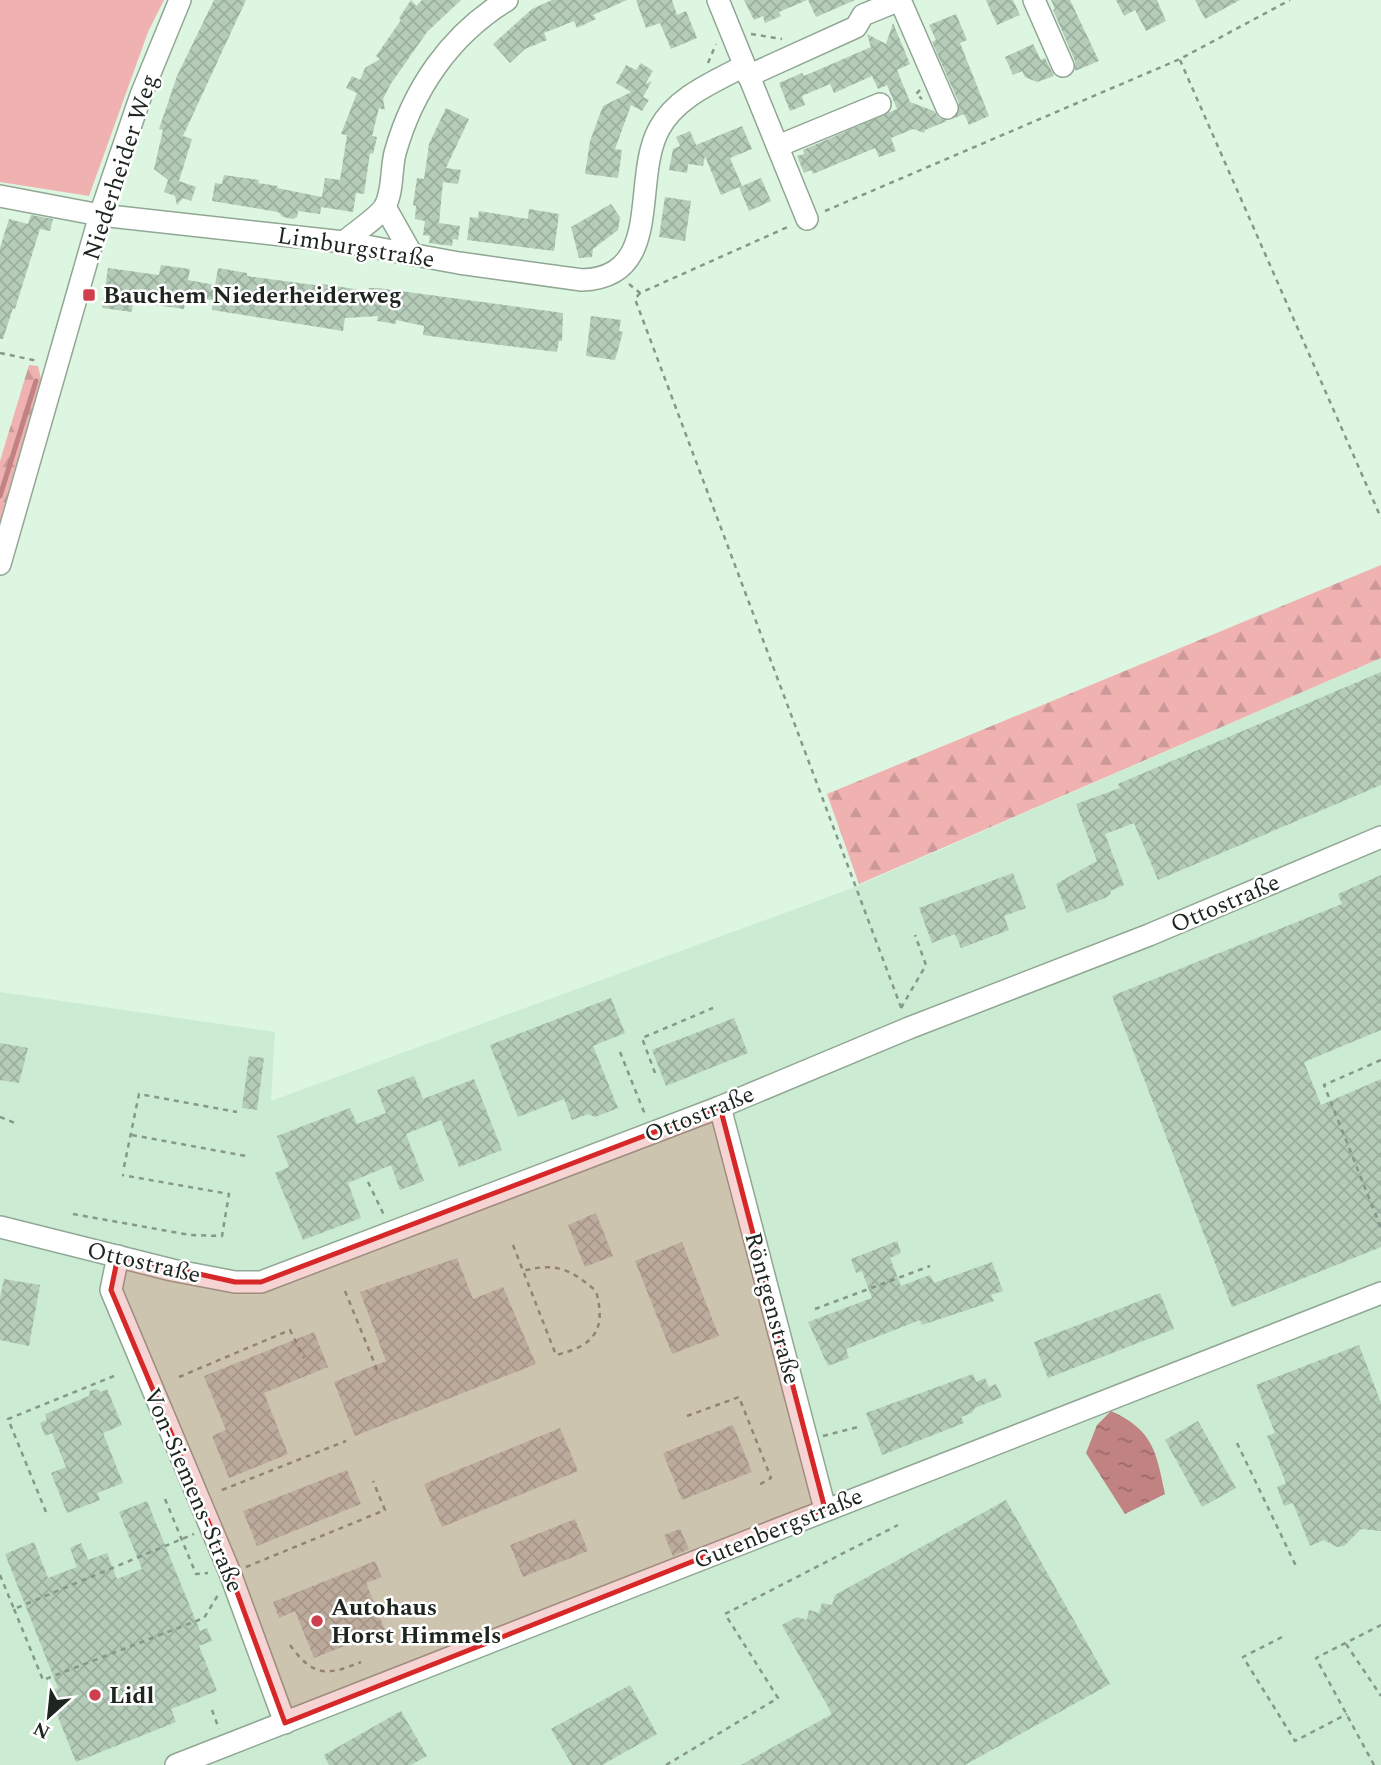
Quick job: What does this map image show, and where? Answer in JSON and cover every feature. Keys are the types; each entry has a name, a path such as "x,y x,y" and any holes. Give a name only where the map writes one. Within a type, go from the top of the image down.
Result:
{"street":[{"name":"Niederheider Weg","path":"0,564 100,215 141,95 180,0"},
{"path":"344,242 385,207 397,146 418,91 459,38 507,0"},
{"path":"718,0 807,219"},
{"path":"614,274 635,248 658,130 689,96 708,85 856,27 863,15 900,0 947,108"},
{"path":"1034,0 1063,66"},
{"path":"778,146 880,104"},
{"name":"Limburgstraße","path":"0,196 100,215 344,242 582,280 614,274"},
{"path":"385,207 411,253"},
{"name":"Ottostraße","path":"0,1227 235,1282 261,1282 720,1107 909,1028 1149,935 1381,838"},
{"name":"Röntgenstraße","path":"720,1107 825,1509"},
{"name":"Von-Siemens-Straße","path":"118,1256 111,1290 210,1527 219,1580 285,1723"},
{"name":"Gutenbergstraße","path":"176,1765 1381,1293"}],"path":[{"path":"909,1028 635,299 640,293 807,219 1180,59 1290,0"},
{"path":"708,85 703,73 715,45 733,36 748,33 775,39 788,38"},
{"path":"1180,59 1381,518"},
{"path":"614,274 640,293"},
{"path":"0,353 58,365"},
{"path":"901,1008 926,965 915,934"},
{"path":"655,1073 642,1038 713,1008"},
{"path":"620,1052 652,1133"},
{"path":"1381,1060 1324,1085 1381,1228"},
{"path":"124,1167 139,1094 237,1112"},
{"path":"0,1117 15,1123"},
{"path":"131,1135 246,1156"},
{"path":"74,1214 222,1237 229,1194 122,1175"},
{"path":"368,1182 384,1215"},
{"path":"513,1245 523,1271 556,1355 580,1349 597,1332 601,1312 596,1292 558,1266 546,1265 523,1271"},
{"path":"815,1308 930,1266"},
{"path":"345,1291 378,1372"},
{"path":"179,1377 290,1329 304,1358"},
{"path":"46,1511 8,1419 114,1376"},
{"path":"687,1416 739,1397 771,1478 757,1486"},
{"path":"807,1439 858,1427"},
{"path":"222,1490 346,1441"},
{"path":"1237,1443 1296,1566"},
{"path":"219,1580 385,1510 373,1481"},
{"path":"165,1499 196,1573 207,1572 219,1580"},
{"path":"666,1765 778,1698 725,1614 898,1525"},
{"path":"14,1609 210,1527"},
{"path":"0,1575 43,1680 204,1618 218,1596 219,1580"},
{"path":"1374,1765 1316,1658 1381,1625"},
{"path":"1282,1637 1243,1657 1295,1741 1347,1714"},
{"path":"1346,1643 1381,1696"},
{"path":"290,1645 305,1662 321,1672 334,1673 361,1662"}],"highlighted area":[{"path":"720,1107 825,1509 285,1723 230,1573 111,1290 118,1256 235,1282 261,1282"}],"shaded area":[{"path":"1381,658 1381,1765 0,1765 0,992 275,1032 271,1101 850,889"}],"green space":[{"path":"0,0 164,0 148,32 89,196 0,182"},
{"path":"29,365 38,366 42,383 0,527 0,461"},
{"path":"1381,565 1381,658 859,884 827,794"}],"water":[{"path":"1111,1411 1136,1426 1150,1443 1159,1466 1165,1494 1125,1514 1086,1453 1097,1425"}],"building":[{"path":"214,0 246,0 183,136 192,139 179,181 196,187 191,201 183,198 177,205 175,196 164,192 168,180 154,169 163,130 159,129 177,76"},
{"path":"411,0 416,6 422,0 461,0 427,32 390,85 383,99 385,110 379,108 372,136 377,137 373,154 370,153 364,194 356,193 353,212 321,207 320,214 298,211 297,217 293,219 283,217 278,212 212,201 215,183 222,184 224,175 259,180 258,183 322,197 325,178 340,180 347,135 341,134 357,93 346,88 352,76 360,80 365,68 380,59 376,56 401,20 399,18"},
{"path":"552,0 627,0 593,15 596,19 577,28 574,21 544,33 547,40 525,49 510,63 493,44 532,9"},
{"path":"636,0 672,0 677,15 686,11 697,38 671,49 660,23 646,28"},
{"path":"744,0 807,0 779,12 781,16 765,23 763,16 754,20"},
{"path":"808,0 855,0 816,17"},
{"path":"986,0 1013,0 1020,15 997,25"},
{"path":"1051,0 1070,0 1099,61 1075,71 1075,61"},
{"path":"1116,0 1157,0 1166,21 1146,31 1135,10 1124,16"},
{"path":"1195,0 1240,0 1205,19"},
{"path":"956,14 967,40 960,43 989,116 969,125 964,114 955,118 959,103 932,42 936,40 929,25"},
{"path":"893,23 910,64 897,70 910,102 934,111 939,118 947,121 925,130 924,133 913,129 891,138 896,151 879,157 875,148 813,174 811,170 804,173 797,156 804,154 803,150 897,109 887,85 878,89 872,76 834,93 830,84 802,96 805,105 790,111 779,83 802,73 804,76 871,47 867,34 886,44"},
{"path":"1033,44 1041,60 1045,58 1054,76 1037,82 1025,77 1022,71 1013,75 1005,57"},
{"path":"641,63 653,71 645,84 652,81 643,97 649,100 642,111 631,105 615,149 622,150 618,178 585,174 590,141 603,106 631,92 616,83 626,65 636,70"},
{"path":"446,108 469,119 446,168 461,170 458,184 443,182 439,223 460,226 458,240 453,239 452,246 429,243 430,236 423,235 425,221 415,219 416,206 413,205 417,178 424,179 429,144"},
{"path":"742,126 752,149 730,158 742,186 761,178 771,201 749,211 739,187 721,195 705,156 703,166 688,164 687,173 669,170 673,149 680,146 676,137 690,131 696,145"},
{"path":"665,197 691,201 685,241 659,237"},
{"path":"611,204 620,217 618,230 593,249 592,257 579,258 571,227"},
{"path":"529,209 559,214 554,251 467,240 470,217 478,218 479,211 528,219"},
{"path":"31,215 53,219 50,231 40,229 15,309 13,308 3,339 0,339 0,248 9,219 28,224"},
{"path":"161,265 190,269 188,280 215,285 218,268 247,273 247,276 322,286 368,291 369,288 378,288 563,313 562,341 559,341 557,352 452,339 423,335 424,326 396,320 396,324 377,321 378,316 345,318 343,331 212,310 213,300 186,297 184,309 133,302 132,312 102,308 108,268 159,275"},
{"path":"591,316 621,320 619,331 623,332 615,360 586,356"},
{"path":"1381,672 1381,785 1158,880 1134,823 1105,834 1124,885 1110,891 1111,894 1105,898 1067,913 1056,884 1097,861 1076,804 1120,788 1118,784"},
{"path":"1013,873 1026,908 1004,916 1009,930 961,948 955,934 932,943 919,908"},
{"path":"1381,875 1381,1030 1304,1062 1321,1105 1381,1079 1381,1247 1232,1307 1112,996 1342,904 1338,894"},
{"path":"611,998 625,1033 593,1046 618,1108 595,1117 588,1114 572,1120 564,1099 518,1117 490,1045"},
{"path":"734,1018 748,1053 666,1086 652,1050"},
{"path":"0,1043 28,1048 19,1083 0,1080"},
{"path":"249,1056 264,1058 257,1110 242,1108"},
{"path":"414,1076 423,1099 474,1079 502,1150 459,1167 441,1120 406,1134 424,1181 400,1190 391,1165 348,1183 361,1218 303,1240 275,1173 289,1167 277,1136 350,1108 357,1124 386,1113 377,1090"},
{"path":"596,1213 613,1256 585,1267 568,1225"},
{"path":"897,1241 901,1253 890,1258 901,1286 930,1275 934,1283 992,1262 1003,1291 991,1295 994,1301 922,1325 920,1320 846,1349 849,1358 828,1366 808,1322 872,1298 862,1271 856,1273 851,1259"},
{"path":"682,1242 719,1336 672,1354 635,1261"},
{"path":"457,1258 473,1299 503,1287 536,1364 355,1436 334,1382 386,1361 360,1292"},
{"path":"4,1279 40,1285 29,1346 0,1340 0,1298"},
{"path":"1160,1293 1174,1329 1048,1378 1034,1342"},
{"path":"314,1332 328,1367 264,1393 288,1454 229,1478 212,1436 226,1430 204,1376"},
{"path":"1359,1345 1381,1403 1381,1531 1361,1529 1344,1546 1337,1547 1324,1540 1310,1546 1293,1503 1284,1506 1277,1487 1286,1483 1267,1436 1275,1433 1256,1385"},
{"path":"973,1374 976,1382 985,1378 989,1387 996,1384 1002,1397 961,1417 964,1423 882,1455 866,1413"},
{"path":"97,1389 101,1392 107,1389 122,1425 103,1433 123,1483 97,1493 100,1500 67,1513 51,1473 66,1467 52,1433 45,1436 40,1423 47,1420 45,1414 89,1396 90,1391"},
{"path":"1198,1421 1236,1488 1202,1507 1165,1440"},
{"path":"733,1425 752,1472 682,1500 663,1453"},
{"path":"560,1428 578,1471 442,1527 424,1484"},
{"path":"347,1470 361,1504 257,1546 243,1511"},
{"path":"1006,1500 1110,1684 965,1765 741,1765 832,1714 782,1625 797,1617 807,1620 809,1610 819,1613 822,1603 832,1605 835,1595"},
{"path":"147,1501 200,1631 207,1628 212,1641 199,1646 217,1691 171,1709 176,1722 76,1762 48,1692 58,1688 5,1554 34,1542 48,1578 77,1567 70,1548 81,1543 88,1560 107,1553 117,1579 142,1569 119,1512"},
{"path":"575,1519 588,1551 523,1577 510,1545"},
{"path":"680,1529 689,1549 673,1556 664,1535"},
{"path":"375,1561 382,1577 366,1583 385,1630 314,1658 295,1611 279,1618 273,1602"},
{"path":"630,1685 657,1734 602,1765 572,1765 551,1729"},
{"path":"401,1711 427,1756 411,1765 329,1765 324,1755"}],"waterway":[{"path":"0,496 36,381"}],"place":[{"name":"Bauchem Niederheiderweg","path":"89,295"},
{"name":"Autohaus Horst Himmels","path":"317,1621"},
{"name":"Lidl","path":"95,1695"}]}
